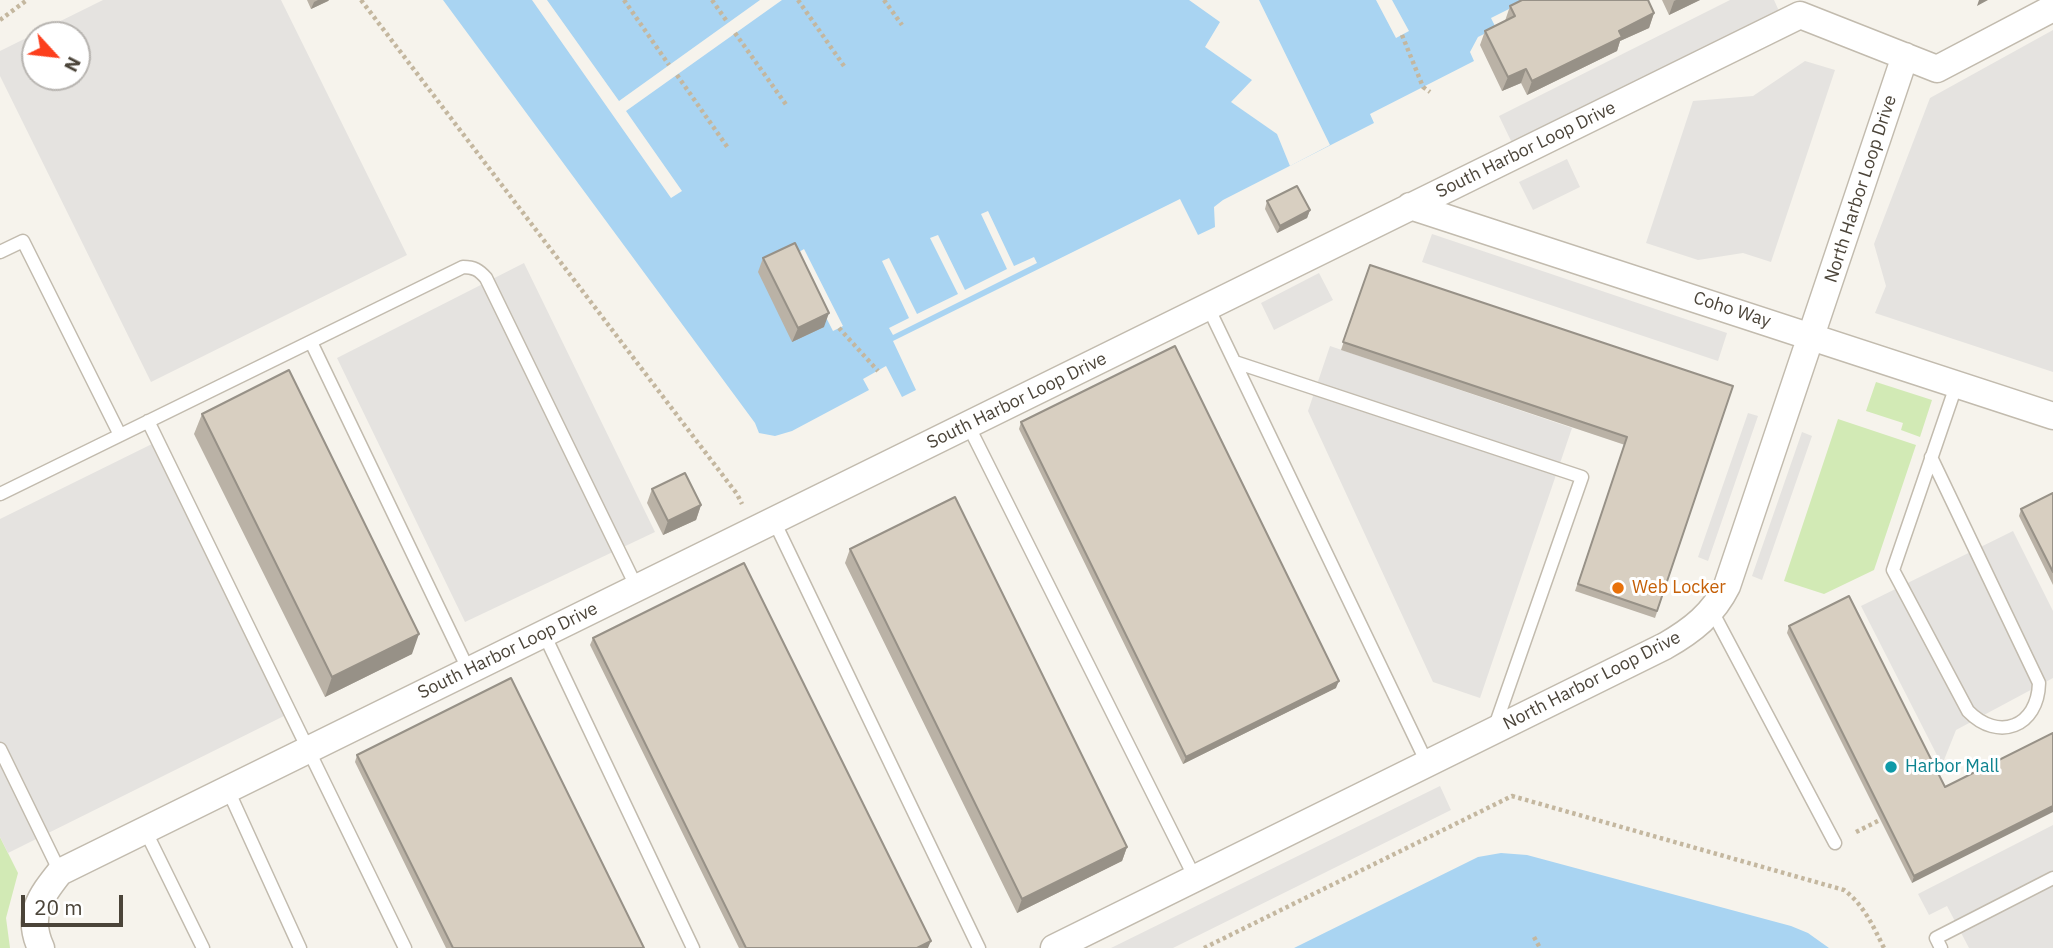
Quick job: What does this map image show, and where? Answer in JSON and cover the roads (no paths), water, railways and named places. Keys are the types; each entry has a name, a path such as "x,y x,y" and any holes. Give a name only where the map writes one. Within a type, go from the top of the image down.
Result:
{"street":[{"name":"South Harbor Loop Drive","path":"60,872 1800,15 1937,69 2053,8"},
{"name":"North Harbor Loop Drive","path":"1054,948 1665,646 1686,634 1712,611 1727,586 1905,56"},
{"name":"Coho Way","path":"1410,206 2053,416"},
{"path":"41,948 34,926 35,911 60,872"}],"lane":[{"path":"0,252 23,241 120,435"},
{"path":"0,494 463,267 476,269 486,278 637,588"},
{"path":"1208,307 1427,764"},
{"path":"311,342 469,671"},
{"path":"1235,362 1582,477 1493,731"},
{"path":"1931,457 2039,683 2039,696 2034,709 2026,719 2014,726 1988,727 1977,721 1968,711 1893,570 1931,457 1957,383"},
{"path":"148,421 405,948"},
{"path":"968,425 1195,878"},
{"path":"765,525 979,948"},
{"path":"1712,611 1835,843"},
{"path":"544,634 693,948"},
{"path":"0,749 60,872"},
{"path":"228,790 300,948"},
{"path":"145,831 203,948"},
{"path":"1941,948 1936,938 2053,878"}],"water":[{"path":"443,0 1527,0 1491,18 1496,28 1478,37 1470,52 1474,61 1370,114 1374,123 1223,200 1214,207 1215,227 1198,235 1180,199 893,341 916,390 902,397 886,366 863,379 869,390 792,431 775,436 759,433 755,423"},
{"path":"1501,853 1527,855 1791,926 1808,933 1829,948 1294,948 1478,857"}],"place":[{"name":"Web Locker","path":"1618,588"},
{"name":"Harbor Mall","path":"1891,767"}]}
